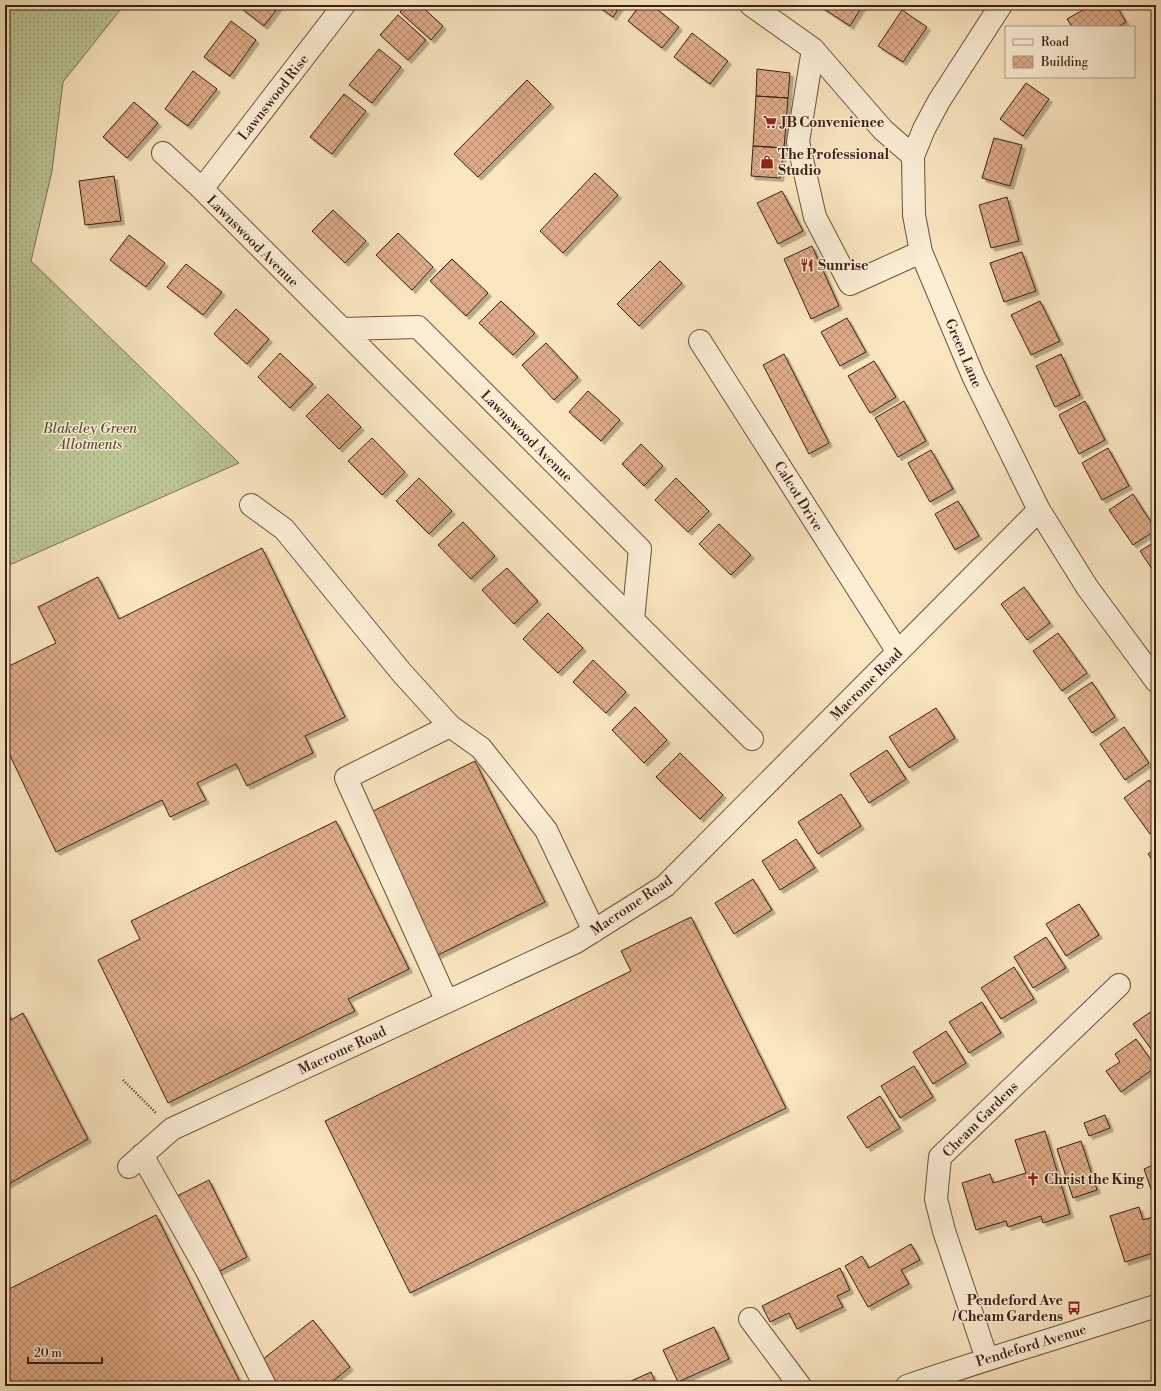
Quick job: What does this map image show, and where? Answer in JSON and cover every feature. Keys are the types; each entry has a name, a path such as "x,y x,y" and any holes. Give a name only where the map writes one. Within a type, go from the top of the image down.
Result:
{"street":[{"name":"Lawnswood Rise","path":"202,189 344,5"},
{"path":"750,5 812,49 883,130 913,156"},
{"name":"Green Lane","path":"1001,5 939,101 924,129 913,156 914,215 921,252 974,378 1039,510 1087,587 1156,681"},
{"path":"812,49 798,142 815,217 850,284 921,252"},
{"name":"Lawnswood Avenue","path":"163,153 202,189 752,739"},
{"name":"Lawnswood Avenue","path":"342,329 418,327 640,548 633,620"},
{"name":"Calcot Drive","path":"700,340 898,652"},
{"path":"251,505 284,529 402,673 450,726 481,748 546,830 594,931"},
{"name":"Macrome Road","path":"265,1386 206,1269 135,1161 172,1129 576,942 665,886 783,765 1039,510"},
{"path":"447,1002 346,778 450,726"},
{"name":"Cheam Gardens","path":"987,1358 944,1231 936,1199 940,1157 1119,985"},
{"name":"Pendeford Avenue","path":"907,1386 987,1358 1041,1343 1156,1306"},
{"path":"750,1319 800,1386"}],"path":[{"path":"123,1080 172,1129"}],"green space":[{"name":"Blakeley Green Allotments","path":"5,5 124,5 63,82 52,171 31,261 239,463 5,567"}],"building":[{"path":"245,5 280,5 264,26 242,9"},
{"path":"406,5 420,5 443,26 431,40 400,12"},
{"path":"596,5 621,5 613,17"},
{"path":"640,5 652,5 679,27 662,48 628,21"},
{"path":"818,5 863,5 850,26"},
{"path":"1092,5 1116,5 1126,22 1120,26 1071,26 1067,19"},
{"path":"902,10 927,27 903,62 878,46"},
{"path":"398,15 426,40 408,60 380,35"},
{"path":"231,21 256,40 230,76 204,57"},
{"path":"692,33 728,61 710,84 674,57"},
{"path":"379,49 401,67 372,103 349,85"},
{"path":"757,69 790,73 788,98 756,96"},
{"path":"193,71 217,89 188,126 165,109"},
{"path":"527,80 551,104 478,177 454,154"},
{"path":"1026,83 1049,99 1023,136 1000,119"},
{"path":"344,94 366,111 332,154 310,137"},
{"name":"JB Convenience","path":"756,96 788,98 784,148 753,146"},
{"path":"134,102 158,123 127,158 103,137"},
{"path":"994,138 1022,145 1010,186 982,178"},
{"name":"The Professional Studio","path":"753,146 784,148 780,178 751,176"},
{"path":"595,173 618,195 563,253 540,231"},
{"path":"114,176 121,221 85,225 79,181"},
{"path":"782,191 803,231 778,244 757,203"},
{"path":"1007,197 1019,241 991,248 979,205"},
{"path":"333,210 366,241 345,263 312,231"},
{"path":"398,233 433,267 412,290 376,255"},
{"path":"129,235 165,263 146,287 110,260"},
{"path":"812,246 839,306 811,319 784,259"},
{"path":"1022,252 1036,291 1004,302 990,263"},
{"path":"452,259 488,293 466,316 430,281"},
{"path":"660,261 682,283 639,326 617,304"},
{"path":"186,264 222,292 203,315 167,287"},
{"path":"501,301 535,333 513,355 479,323"},
{"path":"1040,301 1060,341 1031,355 1011,315"},
{"path":"236,309 269,339 247,364 214,334"},
{"path":"847,318 866,352 840,366 821,332"},
{"path":"546,343 578,377 554,400 522,365"},
{"path":"280,353 313,384 290,408 258,377"},
{"path":"784,354 829,443 809,454 763,365"},
{"path":"1061,354 1080,395 1055,407 1036,366"},
{"path":"874,361 896,397 870,413 848,376"},
{"path":"588,391 620,420 601,441 569,412"},
{"path":"328,394 361,427 339,449 306,416"},
{"path":"904,401 926,441 898,457 875,418"},
{"path":"1085,401 1105,440 1079,454 1059,415"},
{"path":"372,438 405,472 382,495 348,461"},
{"path":"641,444 663,466 644,486 622,464"},
{"path":"1108,448 1129,486 1102,500 1082,463"},
{"path":"931,450 953,489 930,502 908,463"},
{"path":"419,478 452,511 429,534 396,501"},
{"path":"676,478 709,511 688,532 655,500"},
{"path":"1133,494 1156,530 1133,545 1109,510"},
{"path":"958,501 979,536 955,550 935,514"},
{"path":"463,522 495,556 471,579 438,545"},
{"path":"719,524 751,555 731,575 699,544"},
{"path":"1156,541 1156,575 1140,551"},
{"path":"262,548 345,717 305,736 313,753 247,786 236,764 197,783 206,800 170,817 162,800 56,852 5,745 5,668 56,643 38,607 98,577 119,619"},
{"path":"507,568 538,601 514,624 482,590"},
{"path":"1024,587 1050,623 1027,640 1001,604"},
{"path":"548,613 583,648 558,673 523,639"},
{"path":"1058,633 1087,673 1062,691 1033,651"},
{"path":"593,660 626,692 606,713 573,682"},
{"path":"1092,682 1115,717 1092,733 1068,698"},
{"path":"635,707 667,740 644,763 612,730"},
{"path":"936,708 955,738 909,768 889,737"},
{"path":"1124,727 1149,763 1125,780 1100,744"},
{"path":"887,750 906,779 869,803 850,774"},
{"path":"680,753 723,795 700,819 656,777"},
{"path":"475,761 545,902 432,958 363,816"},
{"path":"1149,780 1156,790 1156,830 1150,834 1124,798"},
{"path":"841,794 861,826 818,854 798,822"},
{"path":"336,821 409,969 348,999 355,1011 168,1103 98,960 140,939 131,921"},
{"path":"796,839 815,868 780,890 762,861"},
{"path":"1156,848 1156,865 1148,854"},
{"path":"753,879 772,910 734,934 715,903"},
{"path":"1079,904 1099,935 1066,956 1046,924"},
{"path":"691,917 786,1108 410,1293 325,1121 631,971 621,951"},
{"path":"1046,937 1066,968 1033,988 1014,957"},
{"path":"1014,967 1034,999 1001,1019 981,988"},
{"path":"982,1002 1001,1033 969,1053 949,1022"},
{"path":"5,1008 11,1020 23,1013 88,1139 5,1186"},
{"path":"1155,1009 1156,1011 1156,1056 1133,1024"},
{"path":"946,1031 966,1063 933,1084 913,1052"},
{"path":"1136,1039 1156,1067 1121,1092 1106,1071 1120,1062 1115,1054"},
{"path":"914,1066 933,1097 900,1118 881,1086"},
{"path":"880,1096 900,1128 867,1148 847,1117"},
{"path":"1105,1115 1110,1128 1089,1136 1084,1123"},
{"name":"Christ the King","path":"1045,1131 1070,1214 1043,1223 1041,1216 1008,1227 1006,1221 976,1230 962,1183 990,1174 993,1183 1026,1173 1015,1140"},
{"path":"1081,1141 1097,1190 1073,1198 1057,1149"},
{"path":"1155,1164 1156,1194 1153,1195 1144,1169"},
{"path":"209,1180 247,1257 214,1274 175,1197"},
{"path":"1139,1207 1143,1220 1156,1216 1156,1252 1125,1262 1110,1216"},
{"path":"156,1215 242,1386 5,1386 5,1291"},
{"path":"911,1244 920,1260 901,1270 909,1284 868,1307 845,1266 862,1256 869,1268"},
{"path":"840,1268 850,1290 837,1296 843,1307 797,1329 789,1313 770,1322 762,1306"},
{"path":"313,1320 350,1367 327,1386 276,1386 258,1363"},
{"path":"714,1327 729,1359 678,1382 663,1350"},
{"path":"651,1372 657,1386 620,1386"}],"place":[{"name":"JB Convenience","path":"770,122"},
{"name":"The Professional Studio","path":"767,162"},
{"name":"Sunrise","path":"807,265"},
{"name":"Christ the King","path":"1033,1179"},
{"name":"Pendeford Ave / Cheam Gardens","path":"1074,1308"}]}
